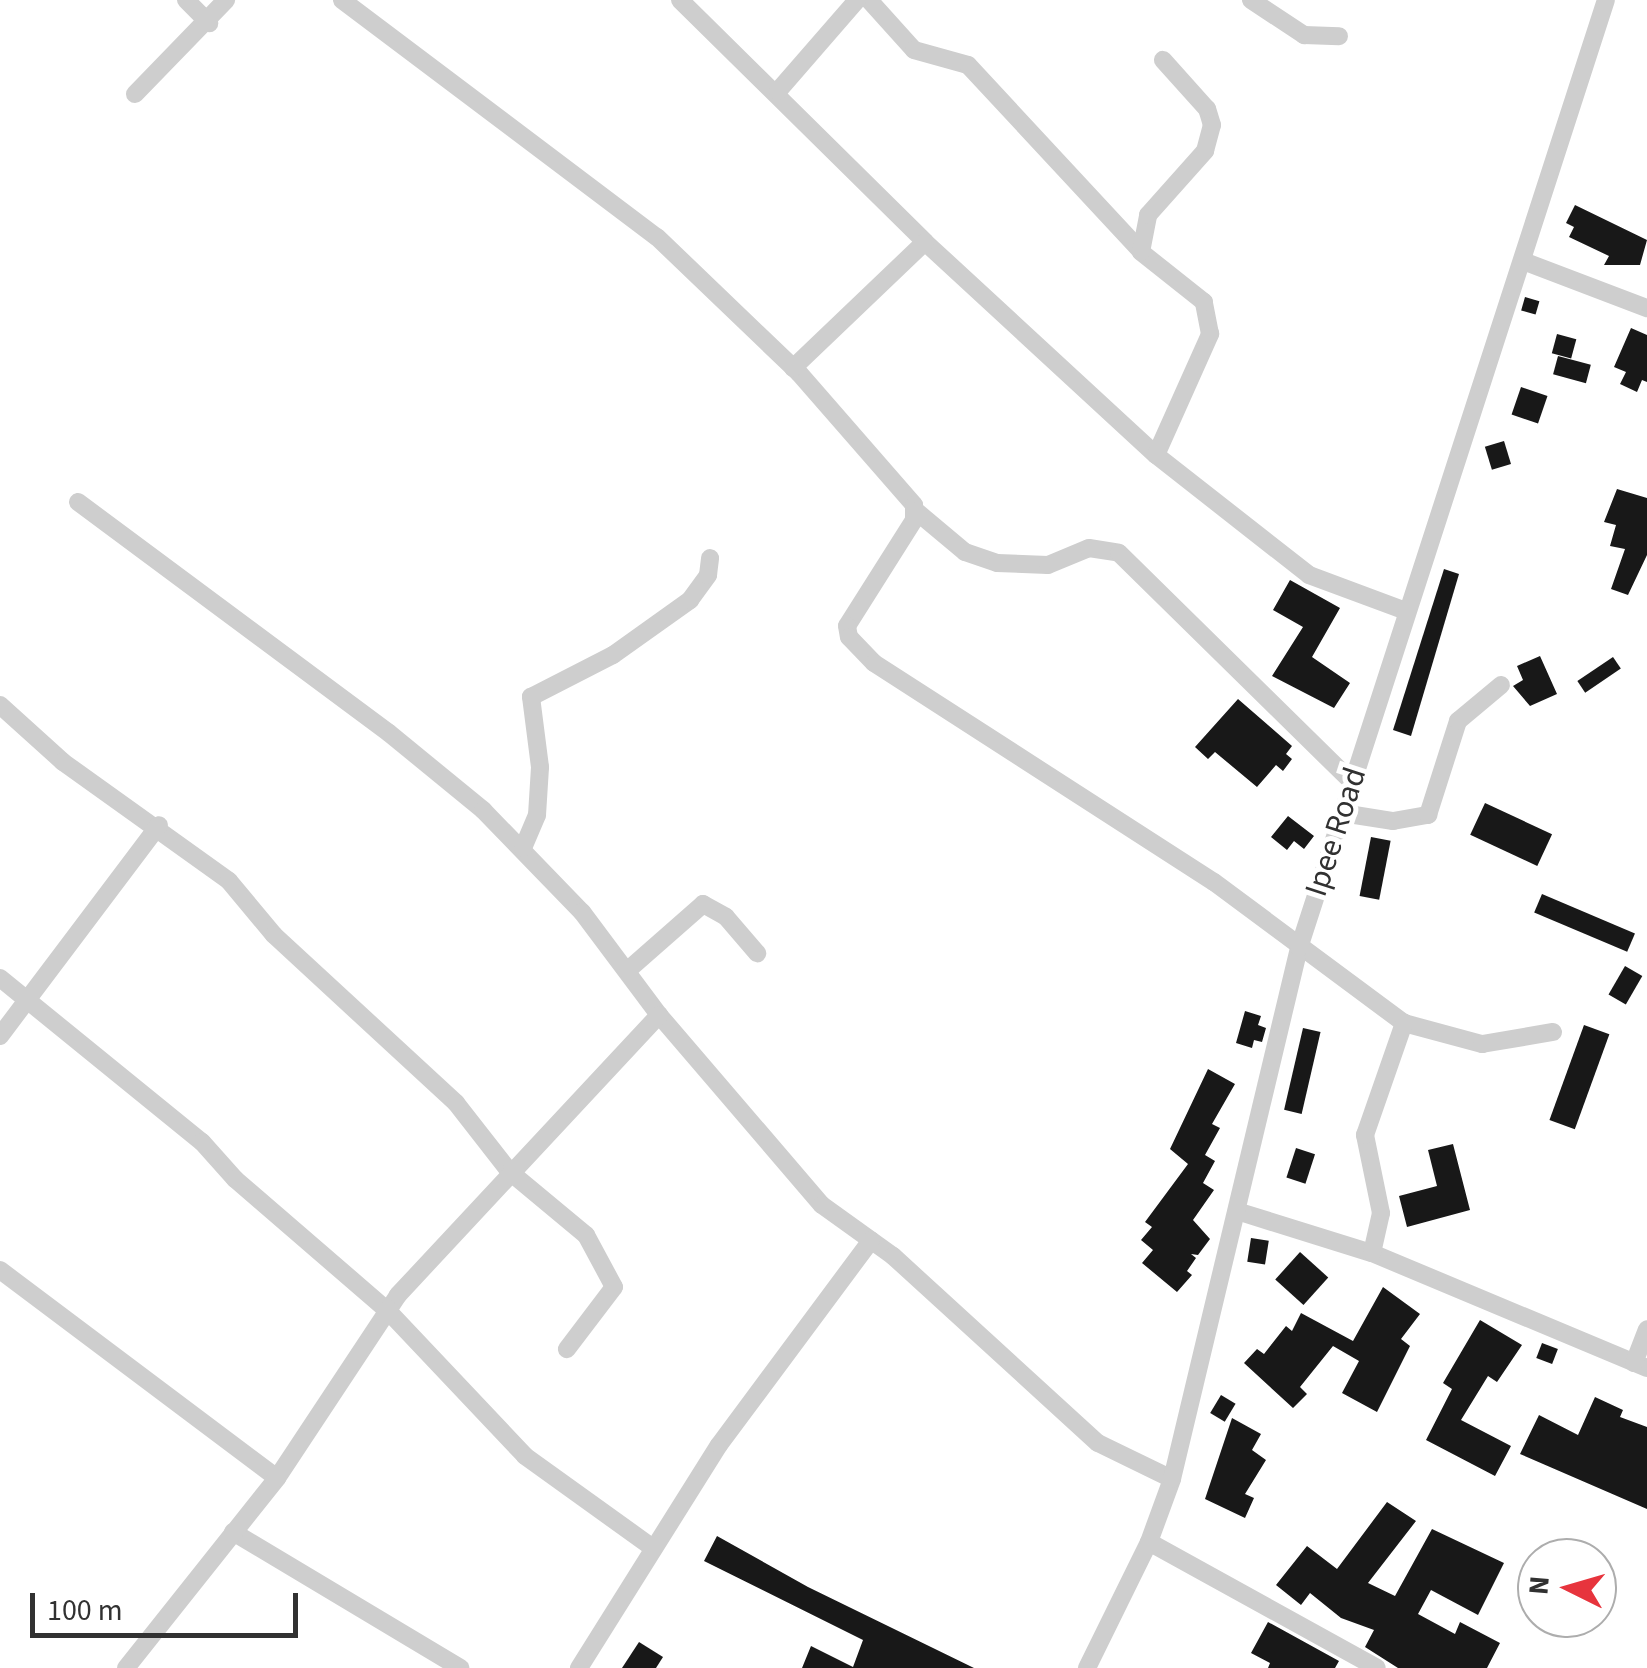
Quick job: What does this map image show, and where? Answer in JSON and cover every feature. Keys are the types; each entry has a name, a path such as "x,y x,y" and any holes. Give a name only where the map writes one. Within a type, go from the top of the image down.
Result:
{"street":[{"path":"186,0 209,23"},
{"path":"135,94 209,23 226,0"},
{"path":"342,0 597,188 794,368 916,512 966,552 997,563 1048,565 1090,548 1119,553 1352,782"},
{"path":"680,0 778,91 925,242 1156,455 1309,574 1406,611"},
{"path":"778,91 857,0"},
{"path":"869,0 914,50 968,65 1142,252 1204,302 1210,334 1156,455"},
{"path":"1251,0 1304,35 1339,36"},
{"name":"Ipee Road","path":"1087,1668 1149,1542 1172,1479 1240,1212 1299,948 1606,0"},
{"path":"1142,252 1148,215 1205,151 1212,124 1207,108 1163,60"},
{"path":"794,368 925,242"},
{"path":"1523,261 1647,308"},
{"path":"78,502 390,733 523,848 822,1205 871,1240 1077,1427 1172,1479"},
{"path":"916,512 849,618 849,638 900,680 1214,882 1404,1023 1482,1044 1553,1032"},
{"path":"523,848 537,815 540,767 531,697 613,655 690,600 708,575 710,558"},
{"path":"1342,812 1394,821 1428,815 1458,721 1502,685"},
{"path":"0,705 63,762 159,824 229,881 266,926 456,1103 510,1172 586,1234 614,1287 567,1349"},
{"path":"0,1036 159,824"},
{"path":"628,970 703,904 726,917 756,954"},
{"path":"0,978 202,1142 235,1179 390,1313 526,1456 653,1548"},
{"path":"126,1668 277,1478 390,1313 398,1295 659,1015"},
{"path":"1372,1253 1381,1212 1365,1136 1404,1023"},
{"path":"1240,1212 1372,1253 1641,1366 1647,1329"},
{"path":"579,1668 719,1445 871,1240"},
{"path":"3,1277 277,1478"},
{"path":"232,1532 460,1668"},
{"path":"1149,1542 1367,1666"}],"building":[{"path":"1575,205 1647,240 1640,265 1604,265 1609,256 1569,237 1574,227 1566,223"},
{"path":"1525,297 1539,301 1536,315 1521,310"},
{"path":"1631,328 1647,335 1647,382 1642,380 1637,392 1620,384 1626,372 1614,367"},
{"path":"1557,334 1576,339 1571,358 1552,353"},
{"path":"1558,356 1591,365 1586,383 1553,374"},
{"path":"1521,387 1547,396 1538,424 1512,414"},
{"path":"1504,441 1511,464 1492,470 1485,447"},
{"path":"1617,489 1647,498 1647,555 1628,595 1611,589 1625,549 1610,546 1616,525 1604,522"},
{"path":"1444,569 1459,574 1411,736 1393,730"},
{"path":"1290,580 1340,608 1312,657 1350,683 1334,708 1272,676 1303,627 1273,610"},
{"path":"1540,656 1557,694 1530,706 1513,686 1523,680 1517,666"},
{"path":"1613,657 1621,669 1585,693 1577,681"},
{"path":"1238,699 1292,746 1286,754 1292,759 1283,771 1276,765 1257,787 1215,752 1208,759 1195,747"},
{"path":"1485,803 1552,834 1537,866 1470,835"},
{"path":"1288,816 1314,836 1304,849 1294,841 1287,850 1271,837"},
{"path":"1371,837 1391,841 1379,900 1360,896"},
{"path":"1542,894 1635,933 1627,952 1534,912"},
{"path":"1625,966 1642,976 1626,1005 1608,995"},
{"path":"1245,1011 1261,1016 1258,1025 1266,1028 1262,1042 1254,1040 1252,1048 1236,1043"},
{"path":"1584,1025 1609,1034 1575,1129 1549,1120"},
{"path":"1303,1028 1321,1032 1302,1114 1284,1110"},
{"path":"1208,1069 1235,1084 1212,1124 1220,1128 1205,1155 1215,1161 1203,1183 1214,1190 1193,1220 1210,1239 1198,1255 1191,1254 1196,1258 1187,1271 1192,1275 1177,1292 1142,1263 1153,1250 1141,1240 1152,1227 1145,1222 1188,1164 1170,1149"},
{"path":"1453,1144 1470,1210 1407,1227 1399,1196 1437,1186 1428,1150"},
{"path":"1296,1148 1315,1154 1305,1184 1286,1177"},
{"path":"1251,1238 1269,1241 1265,1265 1247,1262"},
{"path":"1300,1252 1328,1277 1303,1305 1275,1279"},
{"path":"1383,1287 1420,1314 1401,1339 1410,1346 1377,1412 1342,1393 1359,1361 1333,1346 1300,1387 1307,1394 1293,1408 1244,1363 1257,1349 1264,1354 1286,1326 1292,1331 1301,1313 1353,1341"},
{"path":"1480,1320 1522,1345 1497,1382 1488,1376 1461,1420 1511,1446 1495,1476 1426,1440 1452,1389 1443,1383"},
{"path":"1542,1343 1558,1349 1552,1364 1536,1358"},
{"path":"1221,1395 1236,1404 1225,1422 1210,1413"},
{"path":"1595,1397 1623,1410 1620,1417 1647,1427 1647,1509 1520,1454 1539,1415 1578,1435"},
{"path":"1232,1418 1261,1434 1252,1450 1266,1460 1245,1494 1254,1498 1245,1518 1205,1499"},
{"path":"1387,1502 1416,1521 1368,1583 1395,1596 1432,1529 1504,1563 1478,1615 1431,1590 1418,1614 1455,1634 1460,1622 1500,1643 1487,1668 1398,1668 1365,1647 1374,1630 1341,1618 1310,1593 1301,1605 1276,1585 1307,1546 1337,1569"},
{"path":"717,1536 808,1587 974,1668 802,1668 811,1646 853,1667 863,1640 704,1561"},
{"path":"1268,1622 1339,1661 1335,1668 1268,1668 1270,1663 1251,1653"},
{"path":"639,1642 663,1657 656,1668 622,1668"}]}
